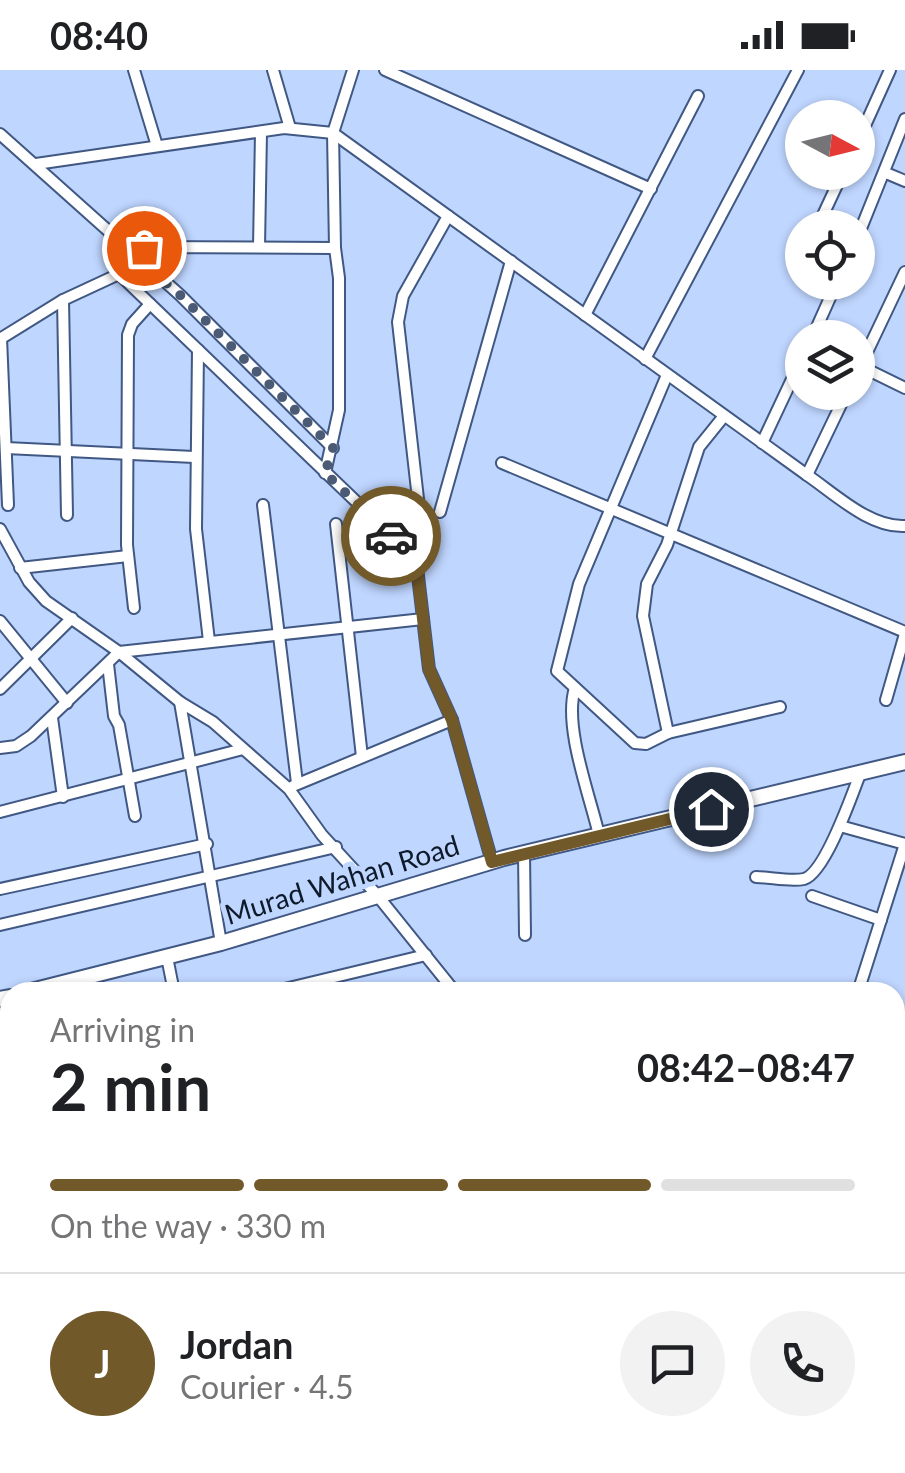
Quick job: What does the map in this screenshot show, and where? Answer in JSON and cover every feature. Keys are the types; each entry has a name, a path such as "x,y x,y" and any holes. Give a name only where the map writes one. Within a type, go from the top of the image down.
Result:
{"street":[{"path":"134,70 157,146"},
{"path":"273,70 290,128"},
{"path":"325,473 339,410 333,133 353,70"},
{"path":"385,70 651,188"},
{"path":"645,358 798,70"},
{"path":"875,106 892,70 905,74"},
{"path":"585,315 698,96"},
{"path":"870,210 905,118"},
{"path":"36,164 290,128 333,133 807,476 870,518 894,527 905,526"},
{"path":"259,247 261,132"},
{"path":"0,134 180,295 333,448"},
{"path":"886,173 905,180"},
{"path":"448,216 403,296 398,322 423,542 416,560 429,669 452,720 492,862"},
{"path":"8,505 0,338 63,300 119,274 144,248 335,248"},
{"path":"440,512 511,261"},
{"path":"875,333 905,272"},
{"path":"119,274 416,560"},
{"path":"63,300 68,515"},
{"path":"134,608 128,556 128,336 132,324 150,304"},
{"path":"198,350 196,529 209,641"},
{"path":"667,374 579,584 557,671 635,743 646,744 668,733 780,707"},
{"path":"875,375 905,388"},
{"path":"762,443 785,394"},
{"path":"807,476 838,410"},
{"path":"668,733 643,616 647,584 670,534 699,448 724,416"},
{"path":"6,448 194,457"},
{"path":"502,463 905,633 886,700"},
{"path":"263,505 293,786"},
{"path":"336,524 362,757"},
{"path":"0,529 20,568 46,600 180,702 213,722 293,786 322,835 377,895 444,982"},
{"path":"20,568 128,556"},
{"path":"0,689 72,618"},
{"path":"0,748 16,746 52,718 119,652 423,619"},
{"path":"0,622 68,702"},
{"path":"108,664 114,716 119,725 135,816"},
{"path":"576,688 571,700 578,752 599,835"},
{"path":"180,702 221,943"},
{"path":"52,718 64,796"},
{"path":"293,786 452,720"},
{"path":"0,812 244,748"},
{"name":"Murad Wahan Road","path":"68,982 221,943 492,862 905,762"},
{"path":"756,876 807,878 813,873 840,826 860,774"},
{"path":"840,826 905,844 861,982"},
{"path":"0,889 206,844"},
{"path":"0,924 336,847"},
{"path":"524,854 526,935"},
{"path":"812,896 880,920"},
{"path":"314,982 426,955"},
{"path":"167,958 172,982"}],"way so far":[{"path":"144,248 135,256 180,295 333,448 325,473 391,536"}],"route":[{"path":"391,536 416,560 429,669 452,720 492,862 711,809"}]}
